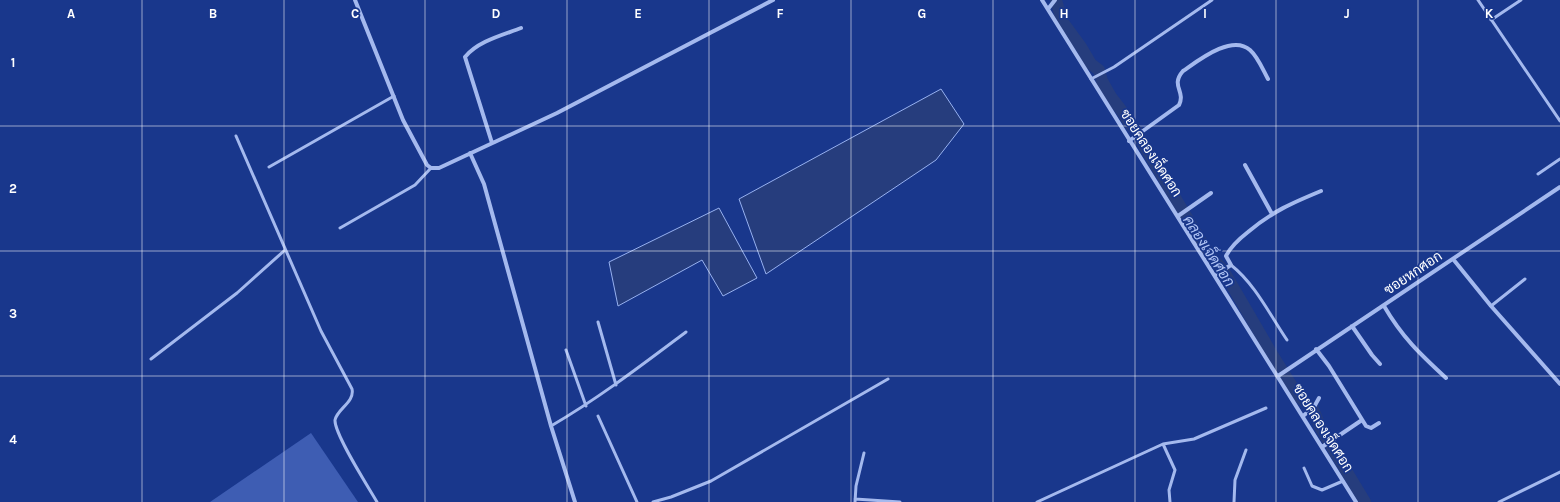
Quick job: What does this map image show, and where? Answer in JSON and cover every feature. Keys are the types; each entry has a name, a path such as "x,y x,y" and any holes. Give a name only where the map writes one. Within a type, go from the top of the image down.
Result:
{"street":[{"path":"355,0 403,120 427,165 431,168 439,168 557,113 770,1"},
{"name":"ซอยคลองเจ็ดศอก","path":"1042,0 1129,141 1216,274 1356,502"},
{"path":"1048,9 1051,3 1055,0"},
{"path":"492,143 465,57 482,44 521,28"},
{"path":"1129,141 1179,105 1181,95 1177,82 1178,76 1183,71 1224,46 1234,44 1242,45 1250,49 1268,79"},
{"path":"470,153 484,184 551,426 575,502"},
{"path":"1245,165 1272,214"},
{"name":"ซอยหกศอก","path":"1278,376 1316,349 1384,306 1560,187"},
{"path":"1216,274 1229,266 1226,256 1230,249 1272,214 1284,206 1321,191"},
{"path":"1178,216 1211,193"},
{"path":"1453,259 1491,306 1560,384"},
{"path":"1384,306 1394,323 1414,349 1446,378"},
{"path":"1352,326 1380,364"},
{"path":"1316,349 1329,366 1366,426 1371,428 1379,423"},
{"path":"1303,416 1314,407 1319,398"},
{"path":"1322,447 1362,420"}],"lane":[{"path":"1092,79 1096,75 1114,67 1212,0"},
{"path":"1478,0 1560,121"},
{"path":"1491,20 1521,0"},
{"path":"269,167 394,96"},
{"path":"236,136 321,331 352,389 352,396 337,416 336,424 347,452 377,502"},
{"path":"1538,174 1560,159"},
{"path":"340,228 415,185 431,168"},
{"path":"151,359 237,293 285,250"},
{"path":"1229,266 1238,271 1250,285 1287,340"},
{"path":"1491,306 1525,279"},
{"path":"598,322 616,385"},
{"path":"551,426 586,406 686,332"},
{"path":"566,350 586,406"},
{"path":"653,502 671,498 711,481 888,379"},
{"path":"1037,502 1164,444 1194,439 1266,408"},
{"path":"598,416 637,502"},
{"path":"1164,444 1175,470 1169,490 1170,502"},
{"path":"1234,502 1235,480 1246,450"},
{"path":"864,453 856,486 855,501 900,502"},
{"path":"1304,468 1312,486 1322,490 1343,480"},
{"path":"1500,502 1560,472"}],"water":[{"path":"941,89 964,124 936,160 766,274 739,199"},
{"path":"719,208 757,278 723,296 702,260 618,306 609,262"}],"building":[{"path":"311,433 358,502 210,502"}],"waterway":[{"name":"คลองเจ็ดศอก","path":"1056,0 1062,21 1081,47 1091,64 1099,70 1102,81 1111,97 1130,124 1137,131 1199,238 1213,259 1223,270 1298,396 1313,409 1321,429 1365,502"}]}
